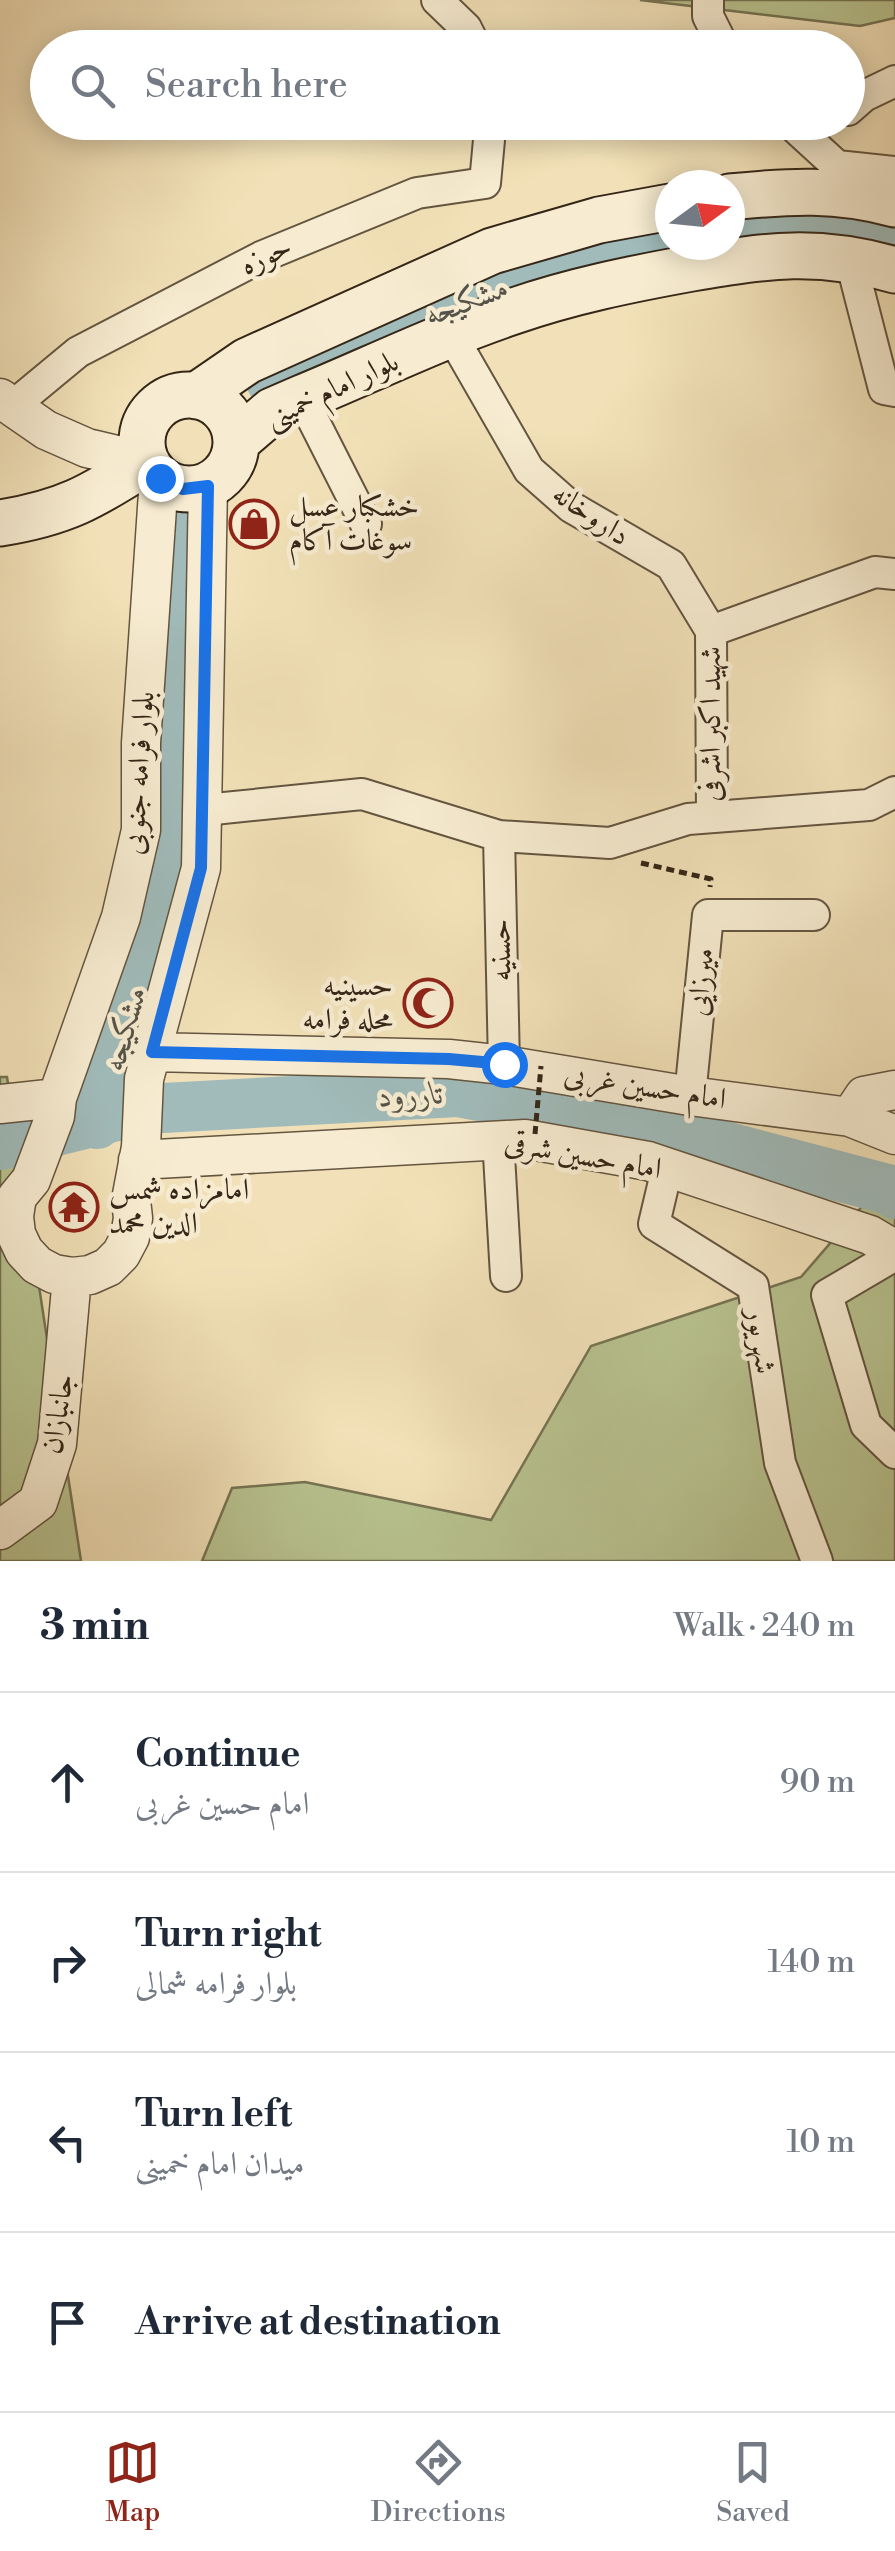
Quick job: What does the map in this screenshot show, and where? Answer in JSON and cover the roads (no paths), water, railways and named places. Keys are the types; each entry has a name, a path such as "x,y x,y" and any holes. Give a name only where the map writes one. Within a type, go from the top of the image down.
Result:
{"main road":[{"path":"745,196 803,190 861,194 895,204"},
{"name":"بلوار امام خمینی","path":"196,396 247,360 492,251 599,220 655,210"},
{"name":"بلوار امام خمینی","path":"236,440 287,405 452,336 512,311 614,282 804,254 850,257 895,270"},
{"path":"247,360 287,405"},
{"path":"196,396 219,406 234,428 236,440 229,467 208,486 183,489 153,470 143,435 156,410 167,401 196,396"},
{"path":"0,523 52,514 153,470"}],"street":[{"path":"437,0 464,30"},
{"path":"708,0 708,16 715,30"},
{"path":"865,96 895,82"},
{"name":"حوزه","path":"7,401 78,352 261,258 417,193 485,183 489,140"},
{"path":"819,140 837,166 895,172"},
{"path":"850,257 884,389 895,390"},
{"name":"داروخانه","path":"452,336 529,470 571,508 670,564 711,631"},
{"path":"7,401 46,430 153,470"},
{"path":"287,405 366,524"},
{"name":"بلوار فرامه جنوبی","path":"7,1216 31,1180 121,916 140,830 153,470"},
{"path":"7,1216 24,1251 54,1274 72,1277 108,1266 121,1254 130,1237 148,1065 201,868 208,486"},
{"path":"711,631 876,572 895,574"},
{"name":"شهید اکبر اشرفی","path":"711,631 712,817"},
{"path":"204,810 362,794 498,836 610,843 688,819 869,804 895,792"},
{"name":"حسنیه","path":"498,836 522,1065"},
{"name":"میرزایی","path":"690,1096 708,914 814,915"},
{"name":"امام حسین غربی","path":"148,1065 449,1059 522,1065 690,1096 850,1117 895,1135"},
{"path":"850,1117 864,1096 895,1090"},
{"path":"0,1104 56,1107"},
{"path":"506,1276 516,1136"},
{"name":"امام حسین شرقی","path":"139,1154 383,1149 516,1136 648,1161 870,1235 895,1252"},
{"name":"شهریور","path":"667,1170 654,1224 753,1286 780,1463 816,1561"},
{"path":"895,1252 827,1295 866,1425 895,1454"},
{"name":"جانبازان","path":"0,1530 38,1502 58,1444 72,1277"}],"waterway":[{"name":"مشکیجه","path":"745,231 813,227 895,240"},
{"name":"مشکیجه","path":"271,381 503,284 607,254 655,246"},
{"name":"مشکیجه","path":"97,1124 172,866 181,811 177,733 184,516"},
{"name":"تاررود","path":"0,1145 145,1109 457,1092 656,1128 895,1194"}],"place":[{"name":"خشکبار عسل سوغات آکام","path":"254,524"},
{"name":"حسینیه محله فرامه","path":"428,1003"},
{"name":"امامزاده شمس الدین محمد","path":"74,1207"}]}
